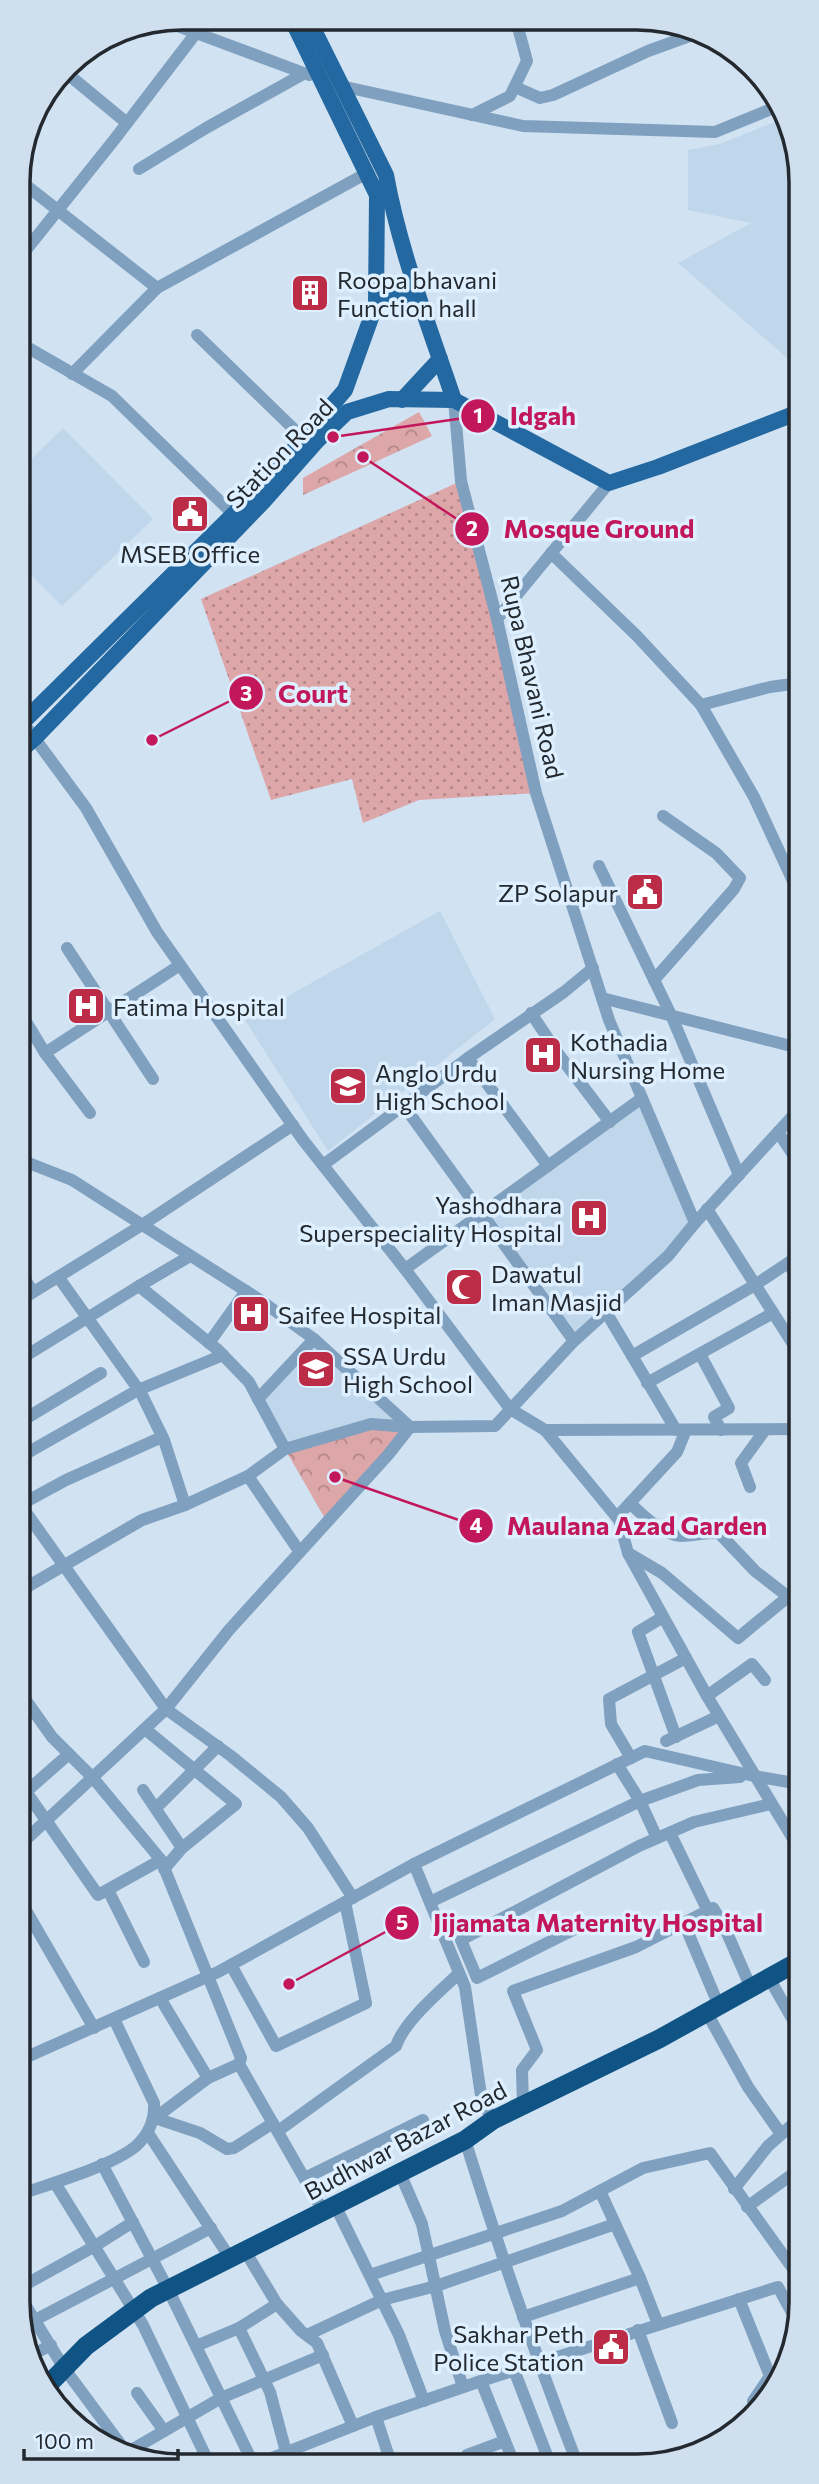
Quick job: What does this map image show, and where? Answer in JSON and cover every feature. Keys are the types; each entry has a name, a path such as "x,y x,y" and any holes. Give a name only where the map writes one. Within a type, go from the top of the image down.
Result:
{"highway":[{"name":"Budhwar Bazar Road","path":"52,2381 86,2346 169,2289 465,2140 493,2120 659,2039 789,1967"}],"main road":[{"path":"30,712 262,486 345,390 376,304 377,195 312,76 295,30"},
{"name":"Rupa Bhavani Road","path":"314,30 386,176 419,300 454,400"},
{"path":"376,304 394,298 419,300"},
{"path":"402,400 440,359"},
{"name":"Station Road","path":"30,742 347,412 389,400 454,400 609,483"},
{"path":"609,483 658,467 789,416"}],"street":[{"path":"187,30 312,76"},
{"path":"472,115 510,96 515,87 527,61 519,30"},
{"path":"30,245 195,33"},
{"path":"515,87 540,98 553,95 648,51 685,38"},
{"path":"139,169 206,128 312,76"},
{"path":"71,77 127,123"},
{"path":"341,86 523,126 715,132 771,109"},
{"path":"72,374 158,288 367,173"},
{"path":"30,188 158,288"},
{"path":"197,335 303,438"},
{"path":"30,349 112,396 233,513"},
{"name":"Rupa Bhavani Road","path":"454,400 461,481 497,619 536,793 602,998 695,1223"},
{"path":"497,619 609,483"},
{"path":"551,553 636,636 701,705 754,797 789,872"},
{"path":"701,705 770,687 789,685"},
{"path":"30,733 86,808 157,932 293,1125 510,1409 545,1430 617,1517 628,1553 707,1696 789,1833"},
{"path":"654,980 734,889 740,878 716,853 663,816"},
{"path":"599,866 671,1016 739,1175"},
{"path":"67,948 153,1079"},
{"path":"45,1053 180,965"},
{"path":"323,1165 468,1058 564,992 593,968"},
{"path":"602,998 789,1046"},
{"path":"531,1013 610,1122"},
{"path":"30,1028 90,1113"},
{"path":"468,1058 548,1166"},
{"path":"405,1269 642,1098"},
{"path":"404,1106 574,1341"},
{"path":"30,1585 142,1520 185,1505 248,1476 285,1449 371,1424 410,1427 495,1426 574,1341 668,1256 707,1209 789,1120"},
{"path":"30,1294 142,1225 293,1125"},
{"path":"778,1132 789,1148"},
{"path":"30,1164 72,1180 246,1291 314,1339 410,1427"},
{"path":"707,1209 789,1338"},
{"path":"30,1353 190,1255"},
{"path":"632,1356 788,1263"},
{"path":"59,1278 138,1390 162,1437 185,1505"},
{"path":"139,1286 223,1355 249,1382 285,1449"},
{"path":"30,1287 33,1292"},
{"path":"209,1343 246,1291"},
{"path":"606,1312 648,1383 681,1430 677,1452 617,1517"},
{"path":"648,1383 773,1313"},
{"path":"258,1399 314,1339"},
{"path":"700,1354 729,1408 714,1417 721,1430"},
{"path":"30,1451 138,1390 223,1355"},
{"path":"30,1416 101,1373"},
{"path":"30,1836 166,1709 229,1630 388,1455 410,1427"},
{"path":"545,1430 789,1429"},
{"path":"750,1487 741,1463 765,1430"},
{"path":"30,1500 66,1480 162,1437"},
{"path":"248,1476 299,1551"},
{"path":"628,1553 662,1573 738,1638 789,1596 755,1571 719,1533 677,1536 663,1529 630,1503"},
{"path":"30,1520 166,1709 218,1746 281,1797 308,1828 349,1900 366,2003 276,2046 231,1965"},
{"path":"663,1617 638,1632 654,1675 671,1739 719,1716"},
{"path":"631,1758 611,1724 609,1699 686,1658"},
{"path":"707,1696 752,1664 765,1680"},
{"path":"30,1706 52,1737 93,1778 163,1865 241,2058 239,2064 208,2078 155,2118"},
{"path":"30,1801 99,1895 163,1865 236,1804 145,1729"},
{"path":"156,1808 218,1746"},
{"path":"30,2053 209,1977 414,1864 645,1751 789,1782"},
{"path":"30,1785 69,1754"},
{"path":"617,1764 640,1801 657,1838"},
{"path":"430,1902 640,1801 698,1780 754,1776"},
{"path":"143,1790 182,1847"},
{"path":"579,1927 477,1978 461,1940 657,1838 694,1822 771,1804"},
{"path":"670,1833 708,1911"},
{"path":"414,1864 465,1987 482,2102 493,2120"},
{"path":"108,1889 144,1962"},
{"path":"523,2105 522,2070 537,2050 513,1991 636,1947 713,1908 724,1926 751,1988"},
{"path":"30,1917 94,2028"},
{"path":"684,1923 713,2009 748,2087 781,2134"},
{"path":"155,2118 200,2133 227,2149 234,2148 275,2127 396,2046 400,2036 425,2006 459,1973"},
{"path":"769,1978 789,2013"},
{"path":"160,1998 208,2078"},
{"path":"30,2191 102,2164 135,2147 148,2133 155,2118 155,2103 114,2019"},
{"path":"239,2064 304,2178 329,2208 370,2275 399,2334 424,2401"},
{"path":"304,2178 423,2120"},
{"path":"734,2189 768,2146 789,2127"},
{"path":"148,2133 211,2228 238,2254 277,2304 317,2343 353,2426"},
{"path":"465,2140 538,2362 574,2454"},
{"path":"370,2275 562,2211 643,2168 710,2153 789,2262"},
{"path":"102,2164 169,2289 249,2454"},
{"path":"400,2173 422,2224 445,2331 463,2387"},
{"path":"747,2207 789,2177"},
{"path":"55,2183 143,2325 205,2454"},
{"path":"600,2191 658,2324"},
{"path":"30,2282 133,2222"},
{"path":"307,2335 382,2300 436,2286 615,2224"},
{"path":"35,2320 211,2228"},
{"path":"523,2317 640,2278"},
{"path":"291,2454 376,2417 789,2282"},
{"path":"778,2287 789,2307"},
{"path":"739,2299 770,2376 757,2396"},
{"path":"196,2346 239,2328 277,2304"},
{"path":"31,2313 64,2368 118,2441"},
{"path":"239,2328 270,2392 283,2454"},
{"path":"638,2330 672,2423"},
{"path":"38,2352 51,2345"},
{"path":"135,2446 221,2398 323,2355"},
{"path":"514,2370 546,2454"},
{"path":"481,2381 510,2454"},
{"path":"137,2392 164,2431"},
{"path":"376,2417 388,2454"},
{"path":"470,2454 505,2441"}],"shaded area":[{"path":"777,121 781,133 788,162 789,182 789,359 678,263 751,223 688,210 688,150 720,144"},
{"path":"63,428 153,519 62,606 30,574 30,460"},
{"name":"Anglo Urdu High School","path":"440,911 495,1019 328,1151 245,1020"},
{"name":"Yashodhara Superspeciality Hospital","path":"642,1098 695,1223 574,1341 482,1214"},
{"name":"SSA Urdu High School","path":"314,1339 410,1427 285,1449 258,1399"}],"green space":[{"path":"419,412 432,436 303,495 303,478"},
{"path":"461,481 536,793 419,800 363,823 352,779 271,800 201,599"},
{"path":"371,1424 410,1427 327,1522 285,1449"}],"place":[{"name":"Roopa bhavani Function hall","path":"310,293"},
{"name":"Idgah","path":"333,437"},
{"name":"Mosque Ground","path":"363,457"},
{"name":"MSEB Office","path":"190,514"},
{"name":"Court","path":"152,740"},
{"name":"ZP Solapur","path":"645,892"},
{"name":"Fatima Hospital","path":"86,1006"},
{"name":"Kothadia Nursing Home","path":"543,1055"},
{"name":"Anglo Urdu High School","path":"348,1086"},
{"name":"Yashodhara Superspeciality Hospital","path":"589,1218"},
{"name":"Dawatul Iman Masjid","path":"464,1287"},
{"name":"Saifee Hospital","path":"251,1314"},
{"name":"SSA Urdu High School","path":"316,1369"},
{"name":"Maulana Azad Garden","path":"335,1477"},
{"name":"Jijamata Maternity Hospital","path":"289,1984"},
{"name":"Sakhar Peth Police Station","path":"611,2347"}]}
